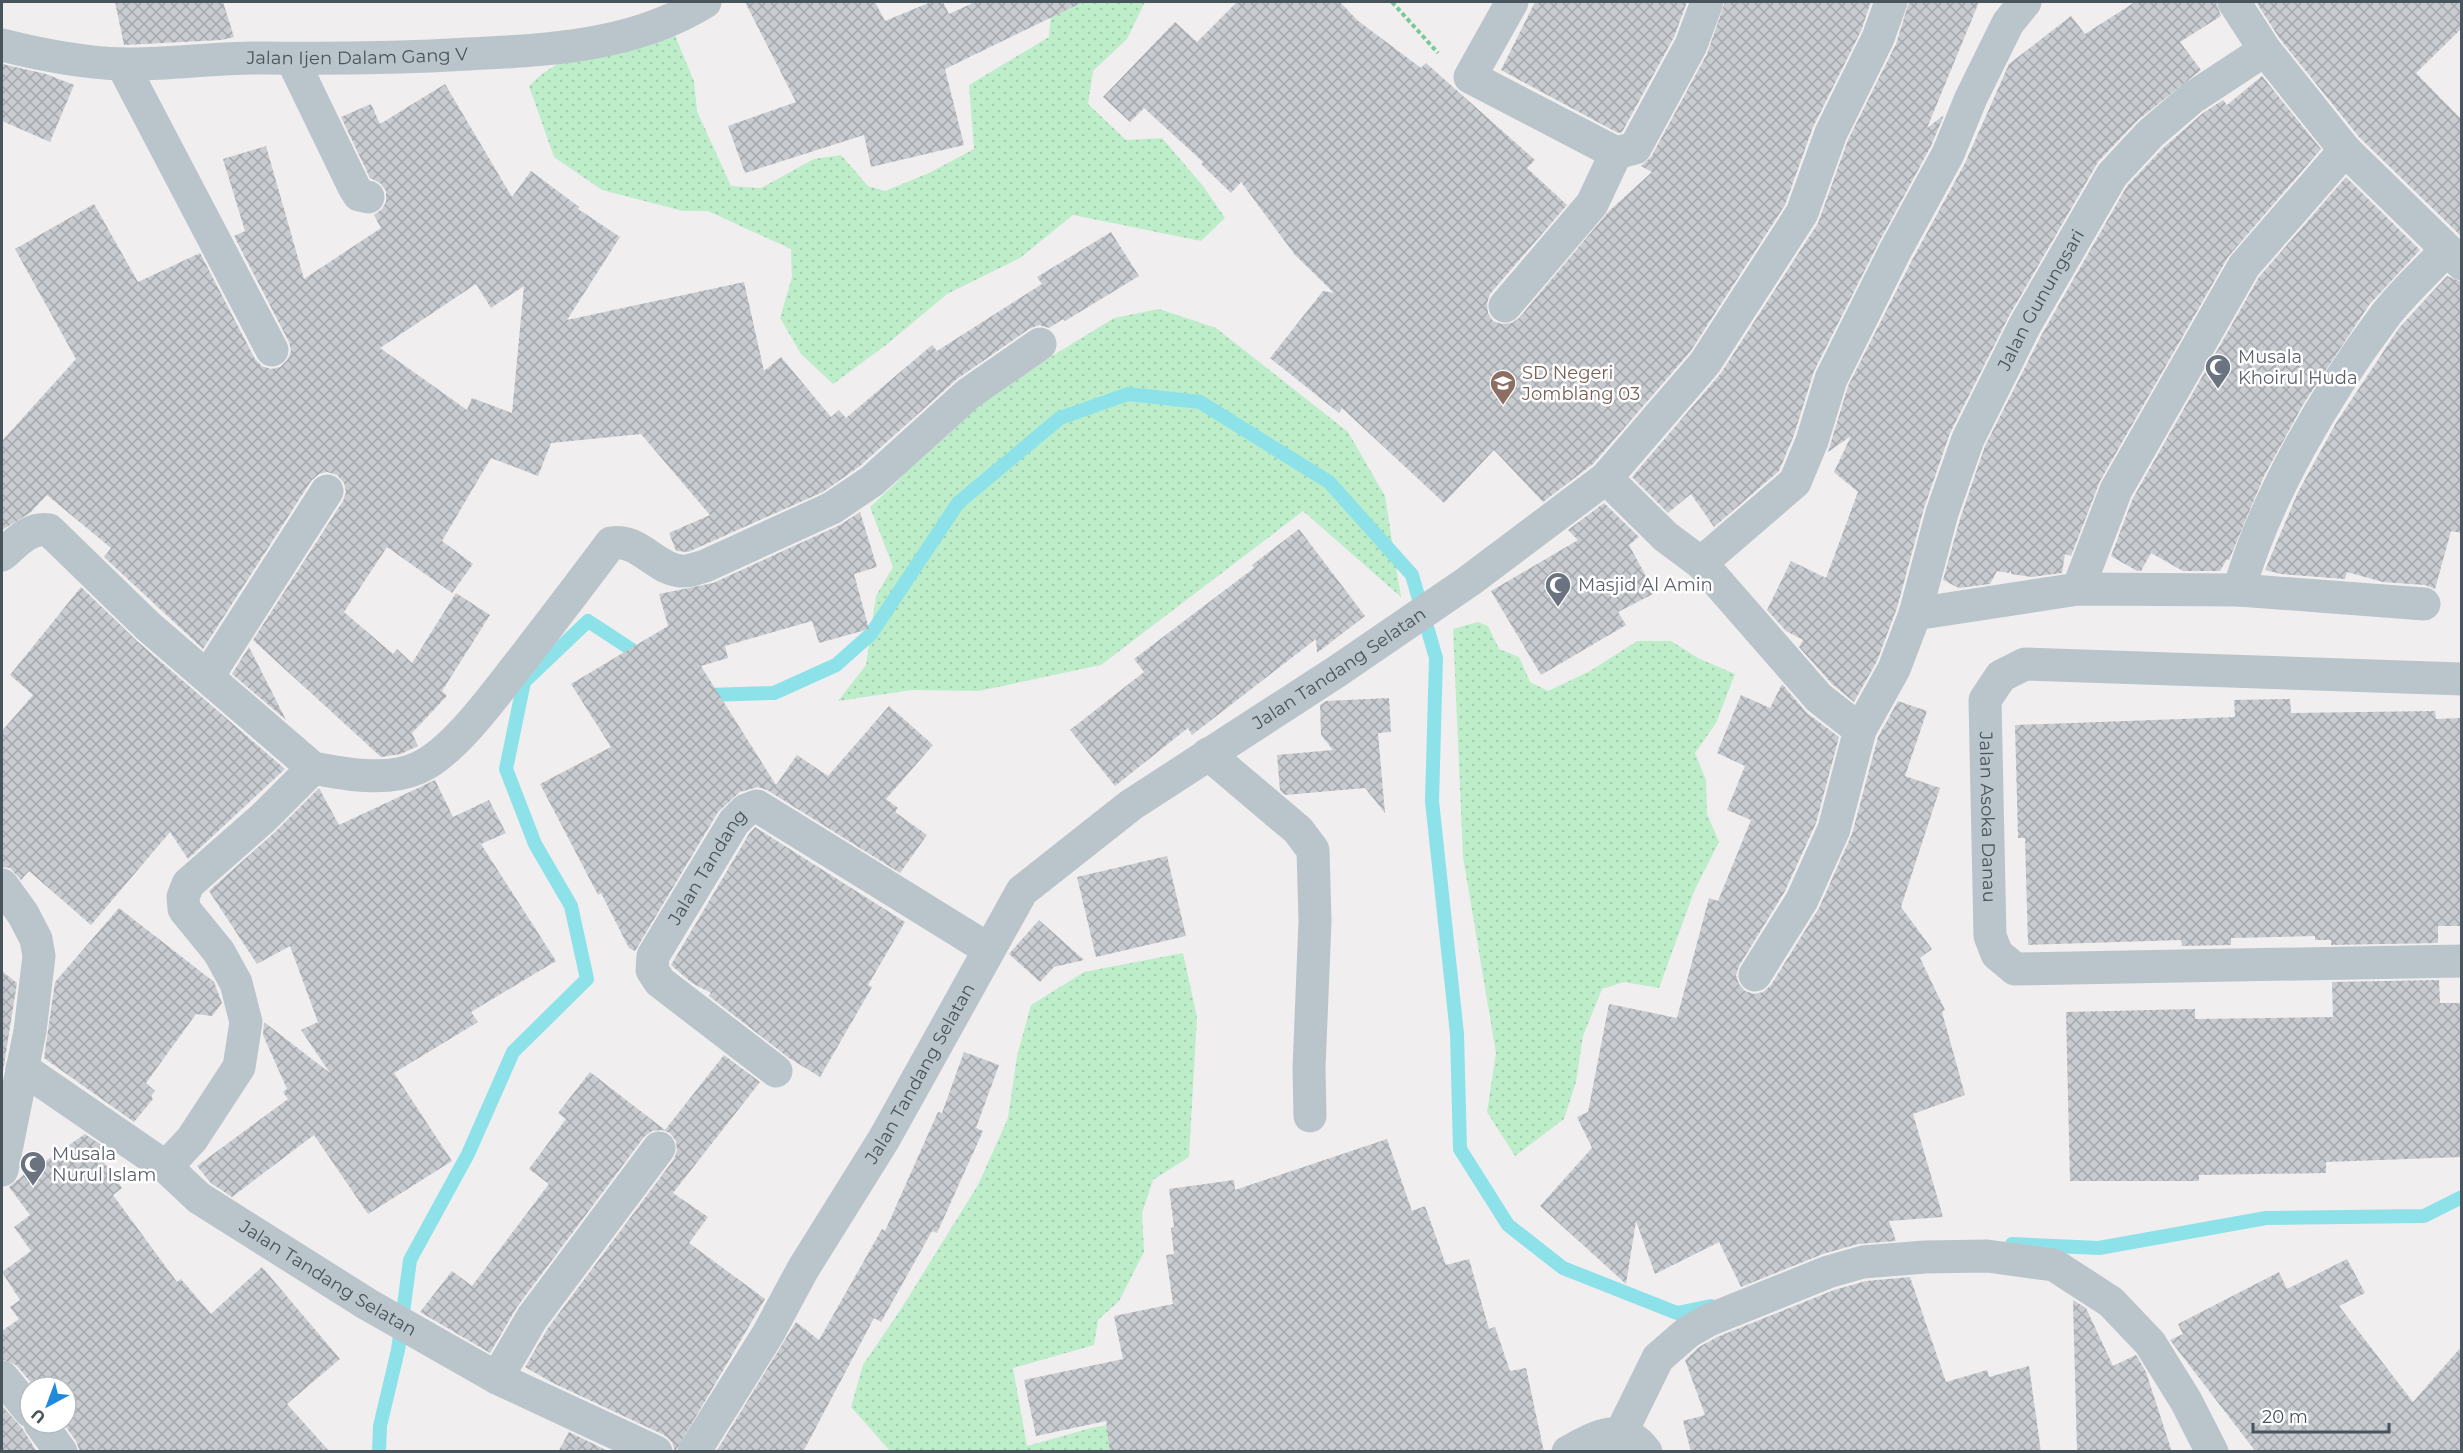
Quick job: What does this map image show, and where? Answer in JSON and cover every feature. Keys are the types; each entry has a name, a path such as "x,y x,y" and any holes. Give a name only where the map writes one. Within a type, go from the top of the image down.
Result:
{"street":[{"name":"Jalan Ijen Dalam Gang V","path":"2,45 122,64 415,57 564,49 628,34 687,13 705,2"},
{"path":"1512,2 1470,77 1616,153 1635,148 1691,45 1707,2"},
{"path":"1860,730 1819,698 1701,563 1666,537 1606,478 1705,363 1802,213 1831,134 1878,38 1891,2"},
{"path":"1701,563 1795,482 1812,441 1831,380 1948,154 1971,98 2008,23 2025,2"},
{"path":"2234,2 2265,50 2345,150 2454,257 2385,316 2327,401 2249,552 2239,590"},
{"name":"Jalan Gunungsari","path":"1755,975 1802,900 1834,829 1847,787 1860,730 1894,669 1915,614 1942,513 1968,439 2025,325 2112,175 2150,135 2192,98 2265,50"},
{"path":"292,59 354,187 359,195 368,197"},
{"path":"122,64 272,350"},
{"path":"2078,589 2116,490 2244,266 2345,150"},
{"path":"1505,306 1592,204 1616,153"},
{"path":"2,555 31,531 49,530 149,627 313,768 341,773 395,774 418,768 446,748 492,699 611,543 621,541 632,545 669,569 684,572 705,566 832,508 872,481 968,394 1040,344"},
{"name":"Jalan Tandang Selatan","path":"694,1452 768,1334 803,1269 884,1139 1022,891 1131,804 1336,672 1469,580 1606,478"},
{"path":"208,676 327,491"},
{"path":"1915,614 2078,589 2239,590 2424,604"},
{"name":"Jalan Asoka Danau","path":"2462,679 2025,664 2001,676 1985,700 1990,936 1996,954 2015,969 2462,961"},
{"path":"1208,754 1298,830 1313,850 1315,921 1309,1069 1310,1116"},
{"path":"166,1167 192,1139 239,1067 246,1022 236,983 219,952 184,909 183,897 188,884 263,818 313,768"},
{"name":"Jalan Tandang","path":"776,1071 660,982 652,970 653,956 734,822 746,810 757,806 988,949"},
{"path":"2,885 23,914 36,939 39,956 30,1031 2,1170"},
{"name":"Jalan Tandang Selatan","path":"22,1068 166,1167 199,1198 367,1304 497,1377 656,1452"},
{"path":"497,1377 532,1318 659,1148"},
{"path":"1568,1452 1600,1434 1633,1442 1658,1358 1688,1332 1709,1320 1800,1285 1827,1272 1863,1262 1987,1256 2054,1265 2111,1302 2150,1343 2186,1401 2212,1452"},
{"path":"2,1377 18,1397"},
{"path":"49,1435 61,1452"}],"path":[{"path":"1392,2 1437,52 1470,77"}],"green space":[{"path":"1052,2 1145,2 1127,39 1093,71 1088,104 1126,140 1162,138 1203,186 1225,218 1201,241 1073,215 1020,258 947,294 886,345 833,384 801,354 780,318 792,277 791,249 708,211 683,211 602,190 554,157 529,86 543,73 577,54 671,26 694,81 697,111 731,186 761,188 814,159 841,155 868,186 885,191 929,173 974,149 969,85 1049,37"},
{"path":"1159,309 1216,328 1348,432 1385,496 1401,597 1303,511 1101,665 979,691 912,690 838,701 866,665 876,596 893,567 870,507 898,481 956,415 1114,318"},
{"path":"1478,622 1488,626 1499,649 1519,657 1530,682 1548,691 1590,671 1637,641 1671,641 1698,658 1735,674 1716,723 1695,753 1706,780 1707,814 1719,842 1695,889 1659,988 1624,982 1602,989 1583,1036 1576,1082 1564,1119 1515,1156 1487,1112 1496,1053 1463,857 1453,629"},
{"path":"1183,953 1197,1017 1189,1157 1153,1180 1142,1213 1144,1252 1119,1301 1098,1320 1094,1345 1013,1368 1027,1446 1091,1428 1123,1422 1159,1451 890,1451 851,1407 863,1365 901,1309 978,1185 1008,1118 1017,1056 1031,1005 1084,972"}],"building":[{"path":"115,2 223,2 234,37 221,40 124,45"},
{"path":"745,2 875,2 885,21 931,2 943,2 949,14 975,2 1083,2 945,69 964,145 871,167 864,135 745,173 728,126 796,102"},
{"path":"1237,2 1340,2 1357,20 1421,68 1426,63 1535,160 1527,168 1567,205 1490,294 1487,303 1488,313 1493,321 1502,324 1512,323 1519,318 1609,211 1652,172 1641,166 1651,157 1707,54 1725,2 1871,2 1861,31 1813,127 1785,205 1690,352 1593,464 1543,502 1494,450 1444,503 1342,408 1339,413 1270,358 1323,291 1334,293 1295,255 1241,182 1231,193 1201,164 1203,162 1144,108 1130,122 1103,97 1175,22 1197,42"},
{"path":"1535,2 1687,2 1674,37 1622,132 1618,133 1501,70"},
{"path":"1909,2 1979,2 1927,128 1944,115 1931,146 1878,244 1814,371 1794,435 1779,471 1714,527 1691,494 1668,513 1632,477 1721,373 1818,223 1848,140 1896,44"},
{"path":"2135,2 2216,2 2221,16 2180,42 2201,70 2138,120 2098,162 2009,316 1950,433 1924,508 1897,608 1877,661 1854,702 1832,684 1799,647 1803,640 1786,631 1767,610 1791,561 1826,578 1858,492 1834,472 1851,436 1828,452 1848,386 1911,262 1965,163 2009,64 2071,16 2085,34"},
{"path":"2256,2 2462,2 2462,28 2416,73 2462,120 2462,237 2359,137 2280,39"},
{"path":"2,64 46,74 74,85 50,142 2,121"},
{"path":"2262,76 2321,149 2228,257 2100,481 2071,556 2065,554 2062,573 2032,577 2011,574 2011,570 2009,573 1997,571 1990,584 1959,588 1943,580 1960,519 1985,446 2042,334 2127,186 2163,148 2203,113 2223,100 2227,105"},
{"path":"445,84 512,197 531,171 579,207 578,209 620,237 567,320 744,282 764,371 781,357 831,417 839,410 846,418 932,345 937,351 1042,284 1037,277 1111,232 1139,276 1065,321 1063,319 1049,328 1039,325 1029,329 957,379 860,466 823,492 688,552 676,551 669,533 710,515 641,434 551,443 538,476 491,458 442,541 473,564 452,593 387,547 344,612 393,654 397,649 412,663 456,593 490,615 442,691 447,696 412,733 418,746 401,754 381,757 253,640 343,501 346,492 344,483 337,475 327,472 319,474 311,481 203,649 104,557 111,548 47,495 30,513 2,530 2,441 76,359 15,249 94,204 138,282 200,253 255,359 262,366 271,369 280,367 288,359 291,351 289,342 234,236 245,231 223,159 266,146 304,279 381,228 374,215 382,209 386,202 386,191 380,183 370,178 341,117 371,104 380,124","holes":["476,284 491,308 524,286 512,413 472,398 467,410 380,348"]},
{"path":"2346,177 2420,250 2369,305 2304,403 2264,476 2229,560 2227,559 2220,571 2183,571 2151,553 2141,571 2137,571 2111,556 2133,498 2259,277"},
{"path":"2447,276 2462,282 2462,533 2451,531 2435,589 2425,585 2383,582 2347,572 2345,579 2281,574 2265,570 2298,492 2336,423 2399,328"},
{"name":"Masjid Al Amin","path":"1604,503 1639,537 1629,545 1655,593 1618,612 1626,625 1541,675 1491,591 1578,540 1568,530"},
{"path":"860,512 877,567 854,574 869,629 819,643 812,621 725,646 728,658 701,666 776,785 797,755 828,776 889,706 933,745 886,799 898,808 895,812 927,835 900,873 767,790 758,787 740,792 718,812 635,951 629,948 601,893 598,895 540,784 611,747 571,684 668,626 659,594 713,583 840,525"},
{"path":"1299,529 1365,616 1317,653 1316,639 1192,735 1188,728 1115,786 1070,730 1144,672 1134,659 1254,568 1252,565"},
{"path":"81,587 137,641 285,769 188,859 170,832 91,925 29,871 21,880 10,868 2,867 2,731 33,695 10,675"},
{"path":"249,647 286,720 232,674"},
{"path":"1782,684 1807,713 1839,737 1816,823 1785,891 1739,966 1736,975 1745,991 1754,994 1763,992 1771,985 1819,908 1852,834 1878,737 1898,701 1927,711 1905,776 1940,788 1901,907 1932,949 1920,958 1945,1010 1942,1012 1965,1095 1913,1114 1943,1217 1889,1221 1896,1241 1858,1244 1823,1254 1741,1287 1719,1242 1655,1274 1636,1221 1626,1284 1540,1206 1592,1148 1577,1117 1588,1112 1609,1004 1677,1018 1709,898 1718,901 1751,820 1727,810 1745,766 1717,753 1741,695 1770,708"},
{"path":"1389,698 1391,732 1378,733 1385,813 1365,788 1285,795 1280,790 1277,755 1333,750 1321,735 1320,705 1326,701"},
{"path":"2290,699 2291,713 2435,711 2436,719 2462,718 2462,926 2438,926 2438,943 2331,945 2331,940 2315,940 2315,936 2231,938 2231,945 2182,946 2181,940 2028,945 2025,838 2018,838 2015,725 2235,717 2234,700"},
{"path":"435,780 453,817 489,800 506,833 481,844 556,961 471,1012 478,1022 394,1073 452,1161 368,1214 314,1135 232,1197 211,1183 197,1166 288,1099 283,1092 287,1089 263,1035 264,1022 330,1073 301,1030 318,1022 290,946 257,964 209,891 275,832 319,788 339,825"},
{"path":"755,827 905,922 868,985 872,987 820,1077 789,1058 709,996 711,993 692,983 671,965"},
{"path":"1167,856 1186,936 1096,957 1077,877"},
{"path":"119,908 214,982 222,1003 212,1016 196,1014 146,1083 155,1091 151,1096 153,1099 134,1122 44,1058 55,982"},
{"path":"1039,920 1084,960 1054,967 1040,982 1009,954"},
{"path":"2,971 17,983 2,1078"},
{"path":"2439,980 2440,1003 2462,1003 2462,1157 2326,1162 2326,1173 2199,1175 2199,1181 2070,1181 2066,1012 2195,1009 2195,1019 2333,1017 2332,982"},
{"path":"964,1052 999,1065 976,1128 983,1131 937,1233 932,1231 881,1322 874,1318 803,1452 716,1452 796,1322 819,1340 882,1229 885,1231 938,1112 942,1113"},
{"path":"724,1055 760,1082 673,1193 708,1217 689,1243 765,1299 675,1452 672,1442 664,1435 553,1383 525,1367 548,1328 674,1159 677,1151 676,1141 670,1133 662,1130 652,1131 644,1137 517,1307 490,1353 420,1312 452,1271 472,1286 549,1184 529,1169 566,1119 558,1113 590,1072 665,1130"},
{"path":"85,1134 110,1151 103,1161 122,1188 113,1195 177,1282 181,1279 211,1314 262,1267 340,1359 287,1404 330,1452 80,1452 72,1435 78,1435 78,1375 25,1375 16,1365 2,1359 2,1331 19,1319 10,1307 20,1300 2,1272 31,1251 14,1227 30,1215 9,1187 38,1163 40,1165"},
{"path":"1387,1139 1412,1211 1425,1206 1446,1265 1469,1259 1489,1329 1495,1327 1510,1371 1526,1368 1544,1452 1110,1452 1106,1421 1036,1436 1024,1380 1123,1359 1114,1316 1173,1304 1166,1255 1174,1254 1171,1228 1174,1227 1169,1189 1234,1180 1235,1190"},
{"path":"2347,1259 2365,1293 2339,1306 2413,1402 2462,1346 2462,1452 2256,1452 2170,1340 2183,1334 2178,1324 2279,1272 2287,1289"},
{"path":"1910,1277 1946,1382 1987,1370 1989,1377 2029,1366 2041,1452 1691,1452 1683,1421 1705,1415 1685,1360 1699,1347 1717,1337 1834,1290 1866,1281"},
{"path":"2073,1300 2086,1308 2113,1366 2136,1355 2146,1372 2172,1452 2077,1452"},
{"path":"2,1406 18,1424 18,1435 26,1435 37,1452 2,1452"},
{"path":"569,1432 610,1452 558,1452"}],"waterway":[{"path":"701,691 707,695 774,693 836,665 871,634 958,503 1060,418 1128,394 1200,402 1329,482 1412,575 1436,658 1432,801 1457,1034 1460,1149 1508,1225 1563,1268 1677,1313 1711,1306"},
{"path":"379,1452 380,1426 398,1350 410,1260 468,1154 513,1052 587,979 571,906 535,844 506,769 524,682 588,621 646,659"},
{"path":"2012,1244 2099,1248 2266,1218 2424,1216 2462,1197"}],"place":[{"name":"Musala Khoirul Huda","path":"2218,390"},
{"name":"SD Negeri Jomblang 03","path":"1503,406"},
{"name":"Masjid Al Amin","path":"1558,608"},
{"name":"Musala Nurul Islam","path":"33,1187"}]}
